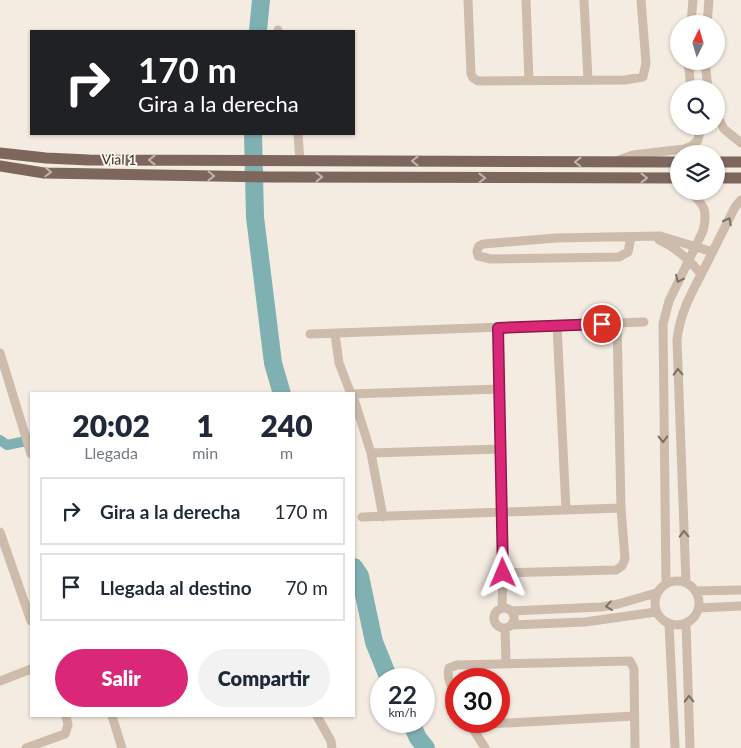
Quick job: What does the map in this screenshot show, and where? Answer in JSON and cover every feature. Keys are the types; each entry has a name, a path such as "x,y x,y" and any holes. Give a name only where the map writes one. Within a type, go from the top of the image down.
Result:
{"main road":[{"name":"Vial 1","path":"0,152 46,158 89,160 670,162"},
{"path":"725,162 741,162"},
{"name":"Vial 1","path":"0,166 44,173 670,180"},
{"path":"725,178 741,178"}],"street":[{"path":"468,0 471,74 478,81 625,80 643,77 646,63 641,0"},
{"path":"526,0 529,81"},
{"path":"584,0 588,80"},
{"path":"692,15 694,0 709,1 708,15"},
{"path":"706,70 706,80"},
{"path":"699,80 706,77"},
{"path":"725,130 741,143"},
{"path":"298,135 300,161"},
{"path":"614,162 633,156 684,149 692,146 698,140 699,135"},
{"path":"666,583 662,324 669,301 703,231 706,211 703,204 698,200"},
{"path":"686,583 677,340 682,314 712,252 741,200"},
{"path":"631,237 628,252 620,257 491,259 478,256 477,251 482,244 489,243 556,238 631,237 652,237 667,238 712,252"},
{"path":"652,237 670,246 689,260 701,274"},
{"path":"310,334 644,322"},
{"path":"503,573 616,570 625,558 621,508 617,323"},
{"path":"557,325 566,510"},
{"path":"498,328 502,608"},
{"path":"335,334 339,363 351,392"},
{"path":"0,353 30,449"},
{"path":"355,394 499,389"},
{"path":"355,402 371,453 383,517"},
{"path":"371,453 500,449"},
{"path":"362,517 621,508"},
{"path":"0,532 30,618"},
{"path":"673,581 686,583 695,591 699,608 696,614 686,623 675,626 669,624 659,618 656,612 654,606 656,594 666,583 673,581"},
{"path":"695,591 741,590"},
{"path":"656,594 618,604 512,611 502,608 494,614 494,621 498,627 602,620 656,612"},
{"path":"699,608 741,606"},
{"path":"551,609 551,623"},
{"path":"506,663 509,626 514,618 512,611"},
{"path":"686,623 690,748"},
{"path":"669,624 675,748"},
{"path":"449,668 457,665 506,663 630,661 634,669 635,748"},
{"path":"0,681 30,670"},
{"path":"510,721 634,716"},
{"path":"26,748 65,734 68,725 66,717"},
{"path":"112,717 122,748"},
{"path":"318,717 331,741 332,748"},
{"path":"475,733 485,748"}],"waterway":[{"path":"258,30 261,0"},
{"path":"253,135 255,217 273,363 281,392"},
{"path":"0,440 7,445 30,440"},
{"path":"355,568 360,576 374,642 385,668"},
{"path":"416,733 426,748"}],"route":[{"path":"503,573 498,328 602,324"}]}
